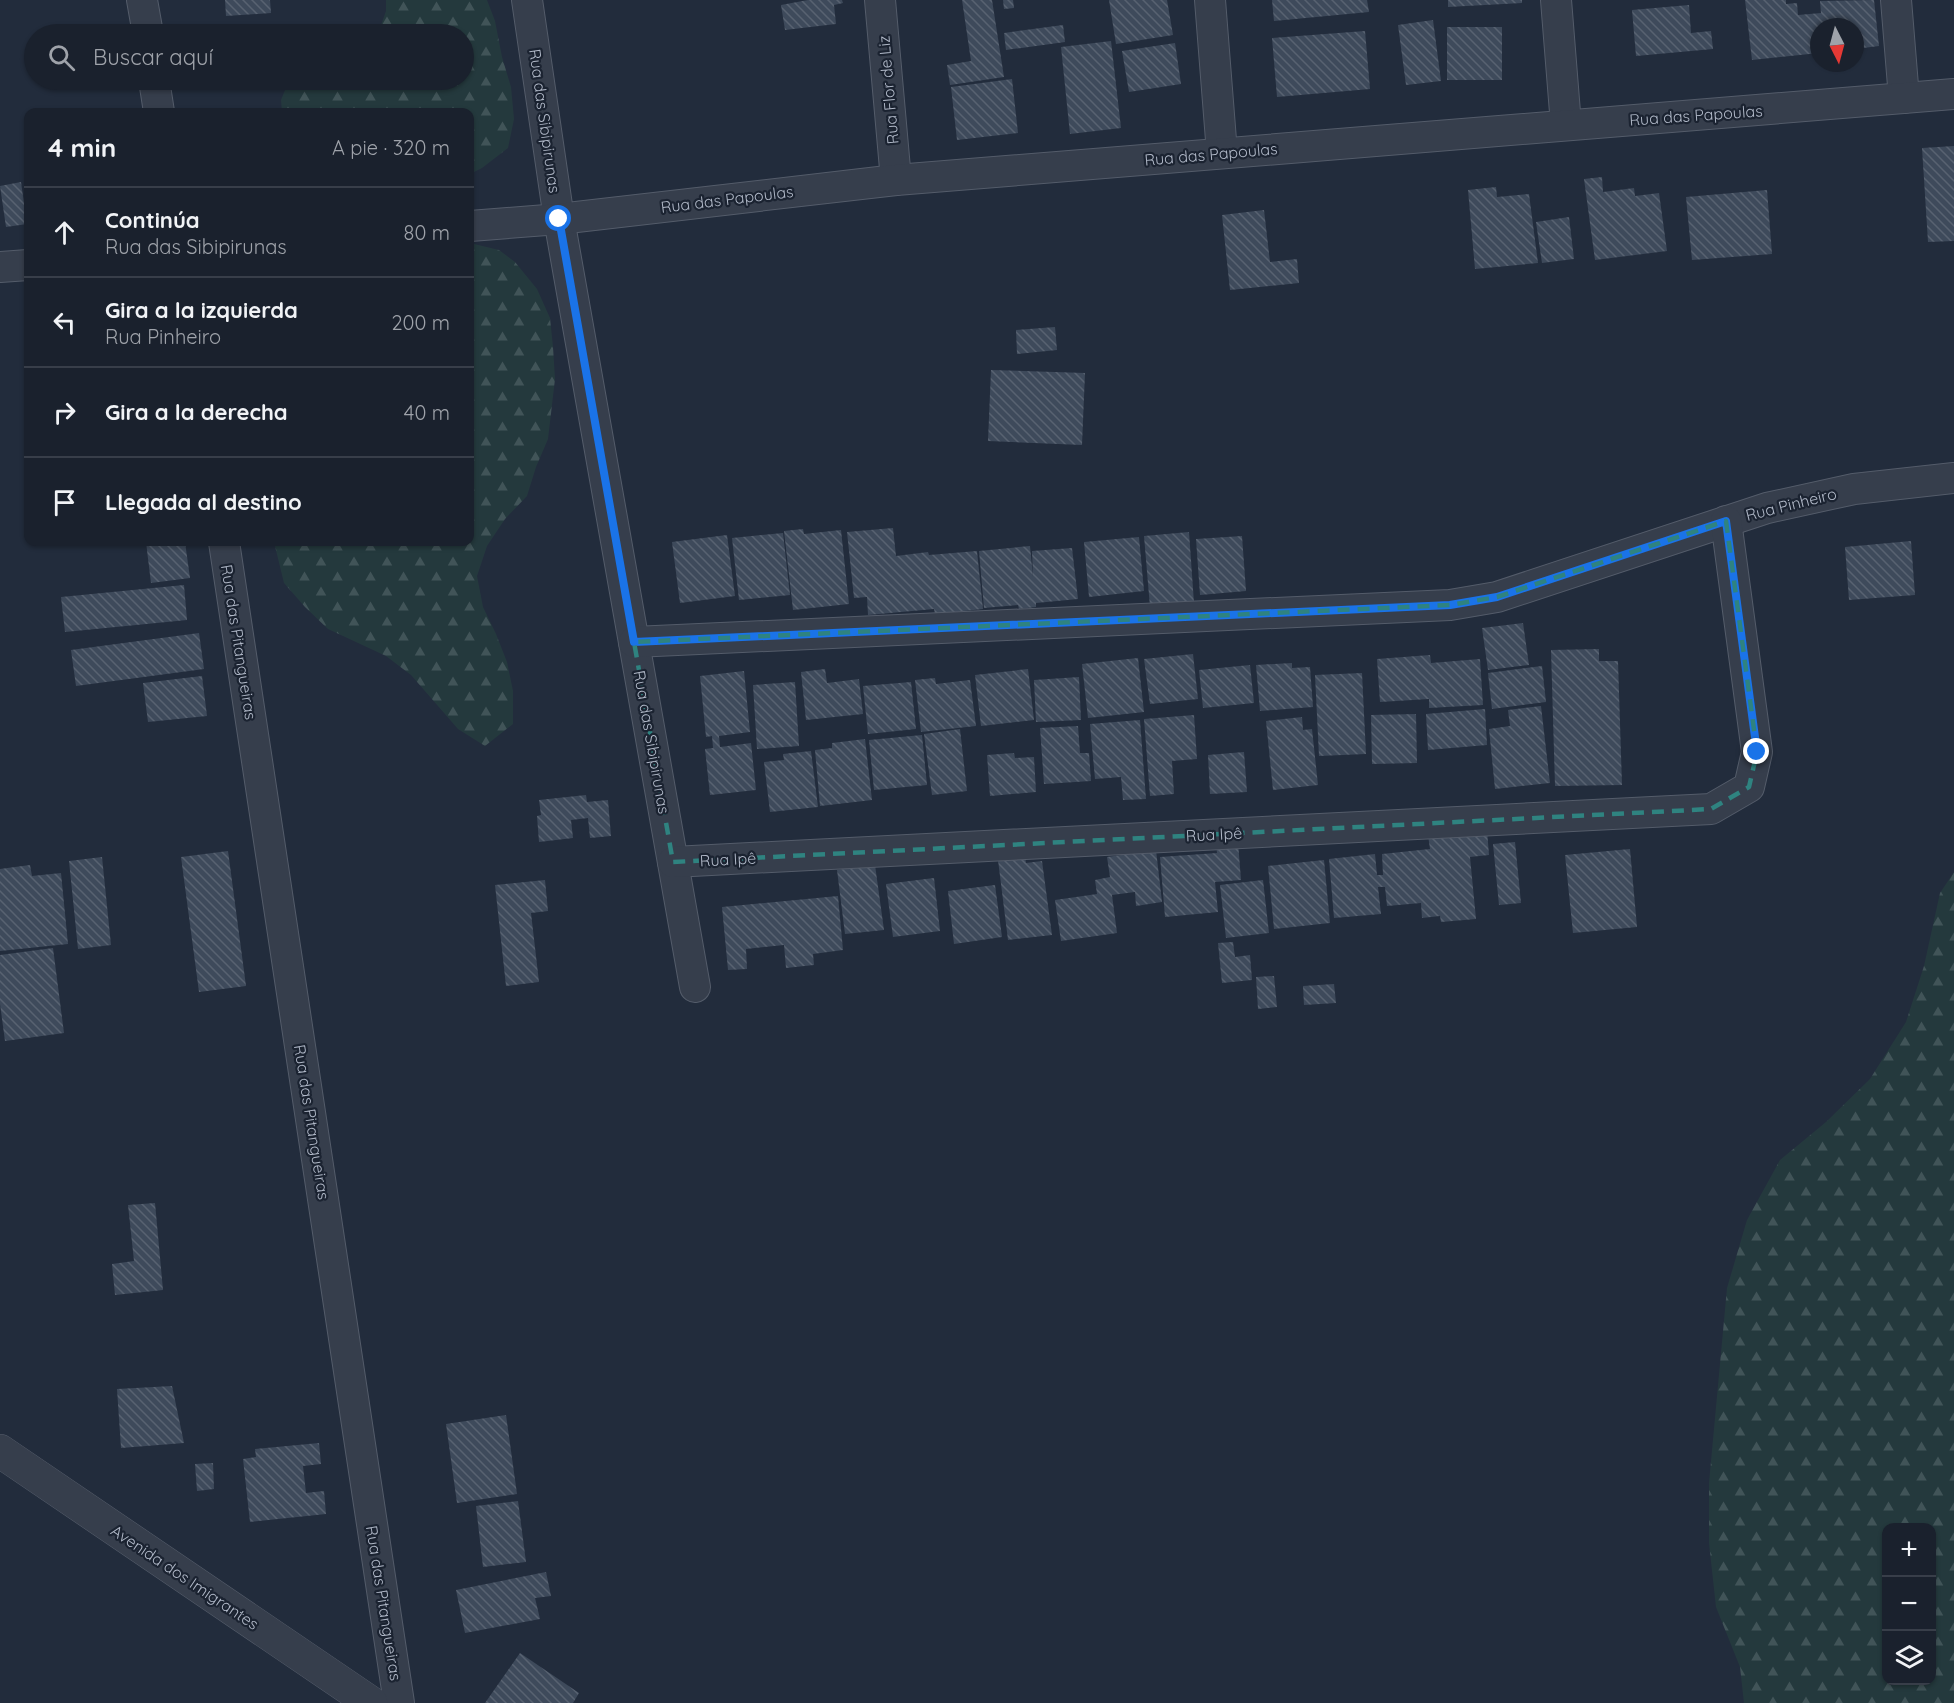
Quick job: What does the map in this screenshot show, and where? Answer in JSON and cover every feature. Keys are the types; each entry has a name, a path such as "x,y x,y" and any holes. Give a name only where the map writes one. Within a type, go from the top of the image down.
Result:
{"street":[{"path":"142,0 146,24"},
{"name":"Rua das Sibipirunas","path":"527,0 559,219 695,987"},
{"name":"Rua Flor de Liz","path":"880,0 896,180"},
{"path":"1210,0 1222,153"},
{"path":"1556,0 1566,125"},
{"path":"1896,0 1904,98"},
{"path":"156,90 158,108"},
{"name":"Rua das Papoulas","path":"474,226 559,219 896,180 1954,94"},
{"path":"0,267 24,265"},
{"name":"Rua Pinheiro","path":"634,642 1450,605 1497,597 1767,508 1854,489 1954,478"},
{"name":"Rua Ipê","path":"673,862 1711,809 1749,788 1757,752 1726,521"},
{"name":"Rua das Pitangueiras","path":"225,546 399,1703"},
{"name":"Avenida dos Imigrantes","path":"0,1450 371,1703"}],"highlighted area":[{"path":"1726,521 1757,752 1749,787 1711,809 673,862 634,642 1450,605 1497,597"}],"green space":[{"path":"386,0 487,0 495,21 511,87 514,119 508,148 482,168 474,172 474,108 282,108 281,100 285,90 474,90 474,24 381,24 386,11"},
{"path":"474,244 499,250 515,262 537,289 550,318 555,379 548,439 527,496 505,519 487,546 477,576 483,607 507,662 513,691 513,724 485,746 458,729 411,675 386,656 328,629 284,583 275,546 474,546"},
{"path":"1954,872 1954,1703 1744,1703 1740,1667 1716,1607 1709,1543 1709,1483 1727,1288 1747,1220 1780,1160 1826,1122 1870,1079 1906,1022 1924,966 1940,893"}],"building":[{"path":"225,0 270,0 271,13 226,16"},
{"path":"808,0 842,0 843,3 834,5 836,24 785,30 781,5"},
{"path":"962,0 992,0 1004,77 950,85 947,65 971,61"},
{"path":"1003,0 1013,0 1014,8 1004,9"},
{"path":"1109,0 1167,0 1173,35 1116,44"},
{"path":"1272,0 1367,0 1369,12 1274,21"},
{"path":"1448,0 1522,0 1522,3 1448,7"},
{"path":"1745,0 1786,0 1786,4 1797,3 1798,15 1821,13 1820,1 1874,0 1879,46 1864,48 1864,18 1810,18 1810,54 1752,60"},
{"path":"1689,5 1691,33 1711,31 1713,49 1636,56 1632,10"},
{"path":"1433,20 1441,81 1406,85 1398,25"},
{"path":"1063,25 1065,42 1006,50 1004,33"},
{"path":"1447,27 1502,27 1502,80 1447,80"},
{"path":"1365,31 1370,89 1277,97 1272,38"},
{"path":"1111,41 1121,128 1070,134 1061,47"},
{"path":"1175,43 1181,84 1129,92 1122,51"},
{"path":"1012,79 1018,133 957,140 951,87"},
{"path":"1954,146 1954,241 1928,242 1922,148"},
{"path":"1602,177 1603,192 1634,188 1635,196 1659,193 1667,251 1595,260 1584,179"},
{"path":"21,182 24,224 6,227 0,186"},
{"path":"1496,187 1497,197 1529,194 1538,263 1475,269 1468,190"},
{"path":"1767,190 1772,254 1692,260 1686,197"},
{"path":"1264,210 1270,262 1297,259 1299,283 1230,290 1222,215"},
{"path":"1569,217 1574,259 1542,263 1536,222"},
{"path":"1055,327 1057,350 1017,354 1016,330"},
{"path":"991,370 1085,373 1082,445 988,441"},
{"path":"893,528 896,556 928,552 929,555 977,551 983,609 935,614 934,609 868,615 867,597 854,598 847,532"},
{"path":"803,529 804,534 841,530 849,604 793,610 784,531"},
{"path":"1189,532 1194,603 1150,607 1144,536"},
{"path":"783,533 790,595 739,600 732,538"},
{"path":"727,535 735,596 680,603 672,542"},
{"path":"1242,536 1246,591 1200,595 1196,539"},
{"path":"1139,537 1144,591 1089,597 1084,542"},
{"path":"1911,541 1915,595 1849,600 1845,547"},
{"path":"146,546 186,546 190,578 151,583"},
{"path":"1030,546 1033,577 1032,551 1072,548 1078,599 1036,603 1036,607 1019,609 1018,605 984,608 979,551"},
{"path":"184,585 187,620 65,632 61,597"},
{"path":"1523,623 1529,665 1488,670 1482,628"},
{"path":"199,633 204,669 76,686 71,650"},
{"path":"1599,649 1599,661 1618,661 1622,785 1555,786 1551,650"},
{"path":"1193,654 1198,699 1150,704 1144,659"},
{"path":"1430,655 1431,663 1480,659 1483,705 1429,708 1429,699 1380,702 1377,659"},
{"path":"1138,658 1144,712 1088,718 1082,664"},
{"path":"1292,663 1292,668 1310,667 1313,707 1260,711 1256,665"},
{"path":"1250,665 1254,703 1203,708 1199,670"},
{"path":"1542,666 1546,702 1492,709 1488,673"},
{"path":"825,669 827,683 859,679 863,714 806,720 801,672"},
{"path":"1028,669 1034,720 981,726 975,675"},
{"path":"744,671 750,732 719,736 720,747 751,743 756,790 710,795 705,749 713,748 712,736 706,737 700,676"},
{"path":"1362,673 1366,754 1319,756 1315,675"},
{"path":"202,676 207,716 148,722 143,683"},
{"path":"1079,677 1081,720 1036,722 1034,680"},
{"path":"935,678 936,684 970,680 976,726 921,732 915,680"},
{"path":"795,682 799,746 757,749 753,685"},
{"path":"911,682 916,729 868,734 863,686"},
{"path":"1541,706 1550,783 1495,789 1489,729 1510,726 1508,710"},
{"path":"1485,709 1487,745 1428,750 1426,714"},
{"path":"1416,714 1417,763 1372,764 1371,715"},
{"path":"1194,715 1197,759 1172,761 1174,794 1150,796 1144,719"},
{"path":"1302,717 1303,730 1312,729 1318,785 1273,790 1266,721"},
{"path":"1140,720 1146,799 1123,800 1121,777 1095,779 1090,724"},
{"path":"1078,726 1080,753 1089,753 1091,781 1044,784 1040,728"},
{"path":"960,729 967,791 932,795 924,734"},
{"path":"922,735 927,785 874,790 869,740"},
{"path":"865,739 872,800 820,806 815,750 832,748 832,743"},
{"path":"811,751 818,807 770,812 764,762 784,760 783,754"},
{"path":"1244,752 1247,792 1210,794 1208,755"},
{"path":"1014,753 1015,758 1034,757 1036,792 990,796 987,755"},
{"path":"586,795 587,802 608,800 611,836 590,838 588,818 571,820 573,838 539,842 537,816 541,815 539,800"},
{"path":"1487,830 1489,855 1470,857 1476,919 1441,922 1440,916 1422,918 1421,903 1387,906 1385,887 1378,887 1381,914 1334,918 1329,859 1375,854 1377,875 1383,875 1382,854 1430,849 1428,835"},
{"path":"1238,842 1241,880 1215,882 1218,912 1165,917 1160,857 1217,853 1216,844"},
{"path":"1515,842 1521,903 1499,905 1493,844"},
{"path":"1630,849 1637,927 1573,933 1565,855"},
{"path":"1156,850 1162,902 1136,906 1135,892 1112,895 1117,933 1061,941 1055,900 1097,894 1095,880 1110,877 1107,857"},
{"path":"228,851 246,986 199,992 181,857"},
{"path":"1025,856 1026,863 1042,861 1052,935 1008,940 998,860"},
{"path":"102,857 111,945 78,949 69,861"},
{"path":"1324,860 1330,923 1274,929 1268,866"},
{"path":"30,865 32,876 61,873 68,944 0,951 0,869"},
{"path":"875,865 884,930 845,934 837,870"},
{"path":"934,878 940,931 893,937 886,884"},
{"path":"545,880 548,911 531,913 539,982 506,986 495,885"},
{"path":"1263,880 1269,933 1226,938 1220,885"},
{"path":"995,885 1002,937 954,944 948,891"},
{"path":"838,896 843,950 813,954 814,965 786,968 784,945 746,949 747,969 728,970 722,907"},
{"path":"1233,942 1235,957 1250,955 1252,980 1222,983 1218,943"},
{"path":"53,948 64,1033 5,1041 0,1004 0,955"},
{"path":"1274,976 1277,1007 1258,1009 1256,977"},
{"path":"1334,984 1336,1003 1304,1005 1303,986"},
{"path":"155,1203 163,1290 115,1295 112,1264 134,1261 128,1205"},
{"path":"172,1386 184,1443 121,1448 117,1389"},
{"path":"506,1415 517,1494 457,1503 446,1424"},
{"path":"319,1443 321,1464 303,1466 306,1493 324,1491 326,1514 250,1522 243,1459 256,1457 255,1449"},
{"path":"213,1463 214,1489 197,1491 195,1464"},
{"path":"518,1501 526,1562 483,1567 476,1506"},
{"path":"546,1572 551,1596 535,1598 540,1619 465,1633 456,1590"},
{"path":"520,1653 579,1693 573,1703 485,1703"}],"route":[{"path":"559,219 634,642 1450,605 1497,597 1726,521 1757,752"}]}
